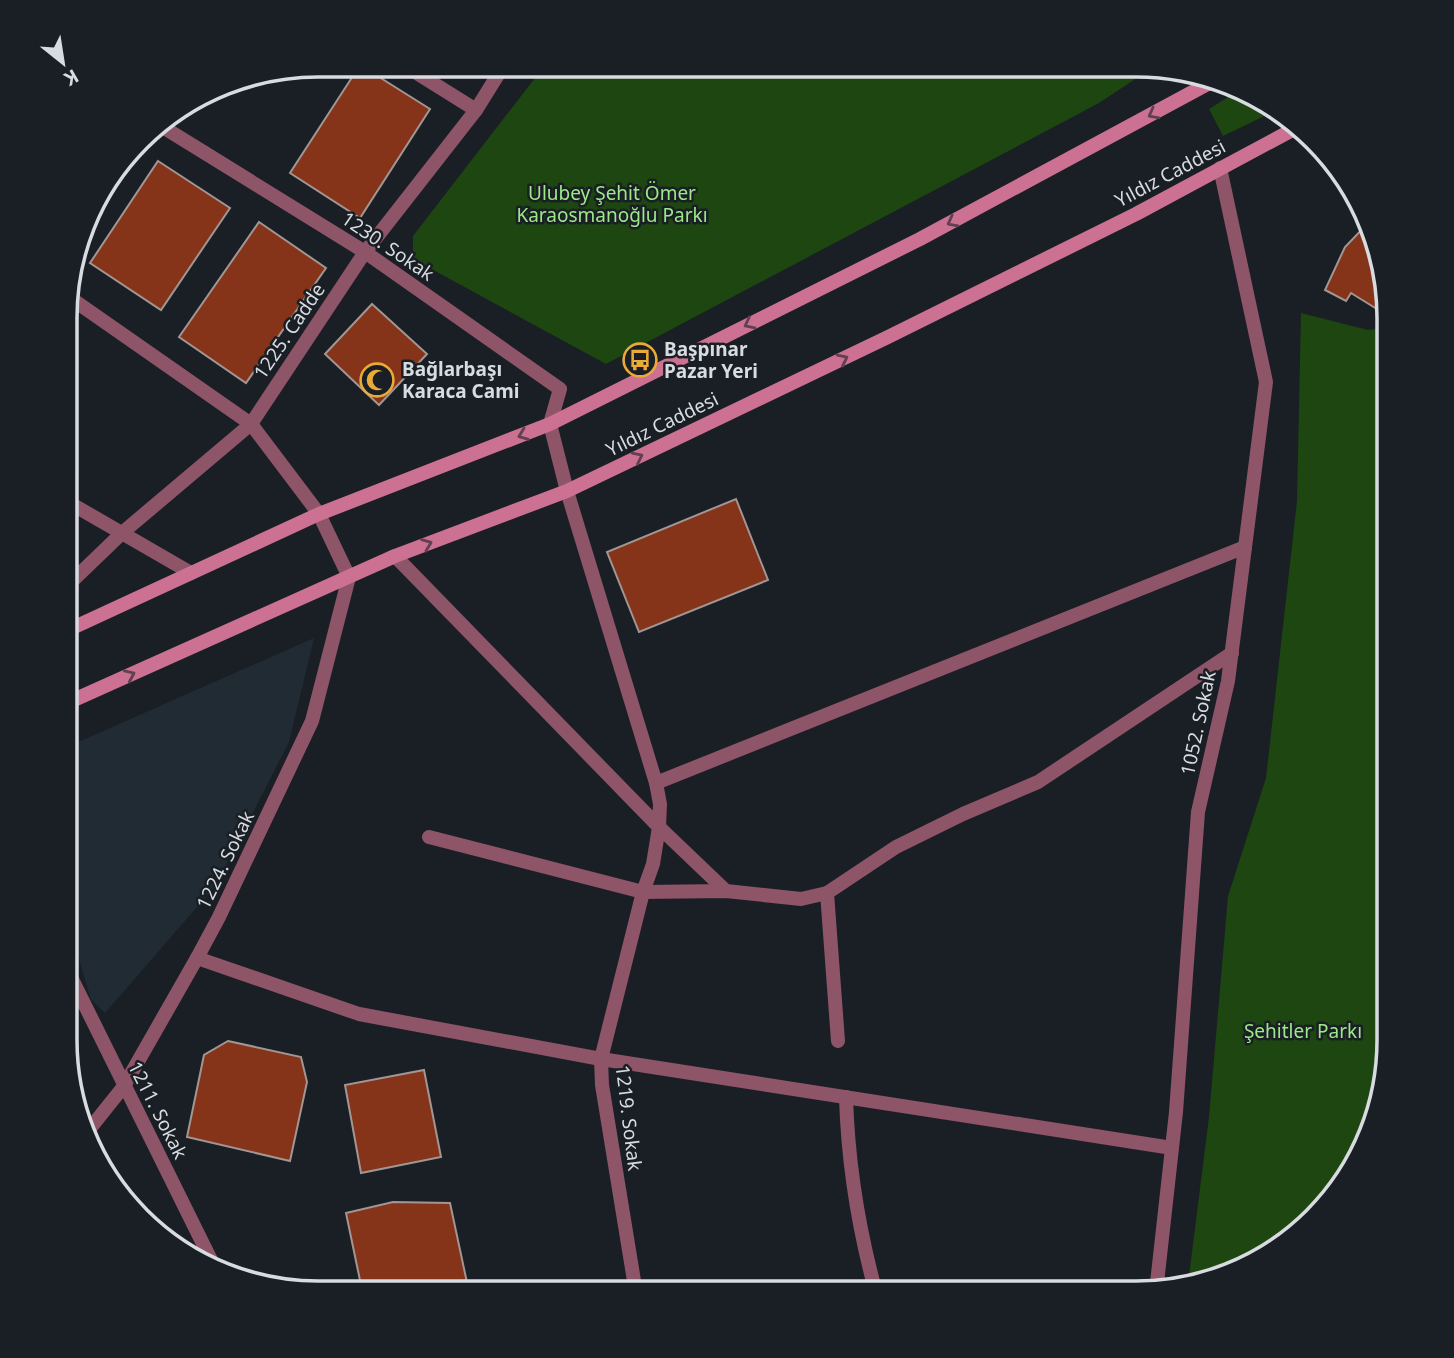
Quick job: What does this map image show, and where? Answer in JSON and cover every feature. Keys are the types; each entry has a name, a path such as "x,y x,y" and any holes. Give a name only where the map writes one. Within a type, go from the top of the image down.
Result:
{"main road":[{"path":"77,626 319,514 550,424 920,239 1203,86"},
{"name":"Yıldız Caddesi","path":"78,698 396,556 567,491 926,319 1136,214 1288,132"}],"street":[{"path":"423,77 476,110"},
{"name":"1225. Cadde","path":"77,576 122,533 251,424 365,252 476,110 496,77"},
{"name":"1230. Sokak","path":"168,130 365,252 560,389 550,424"},
{"name":"1052. Sokak","path":"1157,1279 1172,1147 1198,812 1228,681 1266,382 1220,168"},
{"path":"78,304 251,424 319,514 349,577"},
{"name":"1219. Sokak","path":"550,424 567,491 656,783 660,804 653,864 643,892 601,1059 602,1084 634,1281"},
{"path":"77,507 191,573"},
{"path":"656,783 1245,547"},
{"path":"396,556 659,827 726,891"},
{"name":"1224. Sokak","path":"93,1125 124,1086 197,958 312,722 349,577"},
{"path":"429,837 643,892 726,891 801,899 827,893 896,847 962,814 1038,782 1232,653"},
{"path":"827,893 838,1041"},
{"path":"197,958 359,1014 601,1059 1172,1147"},
{"name":"1211. Sokak","path":"78,991 208,1254"},
{"path":"846,1097 847,1150 855,1203 873,1280"}],"shaded area":[{"path":"314,638 289,742 216,885 105,1013 91,1000 78,955 78,742"}],"green space":[{"name":"Ulubey Şehit Ömer Karaosmanoğlu Parkı","path":"536,77 1137,78 1099,103 606,364 413,259 413,236"},
{"path":"1229,96 1266,115 1223,136 1209,109"},
{"name":"Şehitler Parkı","path":"1301,313 1368,330 1376,329 1377,1040 1372,1087 1359,1132 1345,1161 1317,1199 1283,1231 1257,1249 1228,1263 1189,1274 1209,1117 1228,896 1266,778 1297,501"}],"building":[{"path":"352,77 379,77 430,109 360,218 290,173"},
{"path":"158,161 230,208 161,310 90,263"},
{"path":"259,222 326,268 246,383 179,337"},
{"path":"1361,231 1372,271 1376,308 1351,293 1346,301 1325,290 1345,247"},
{"name":"Bağlarbaşı Karaca Cami","path":"372,304 427,354 379,405 325,354"},
{"path":"736,499 768,580 639,632 607,552"},
{"path":"228,1041 301,1057 307,1082 290,1161 187,1137 204,1055"},
{"path":"424,1070 441,1157 361,1173 345,1085"},
{"path":"393,1202 450,1203 467,1281 360,1281 346,1213"}],"place":[{"name":"Başpınar Pazar Yeri","path":"640,360"},
{"name":"Bağlarbaşı Karaca Cami","path":"377,380"}]}
